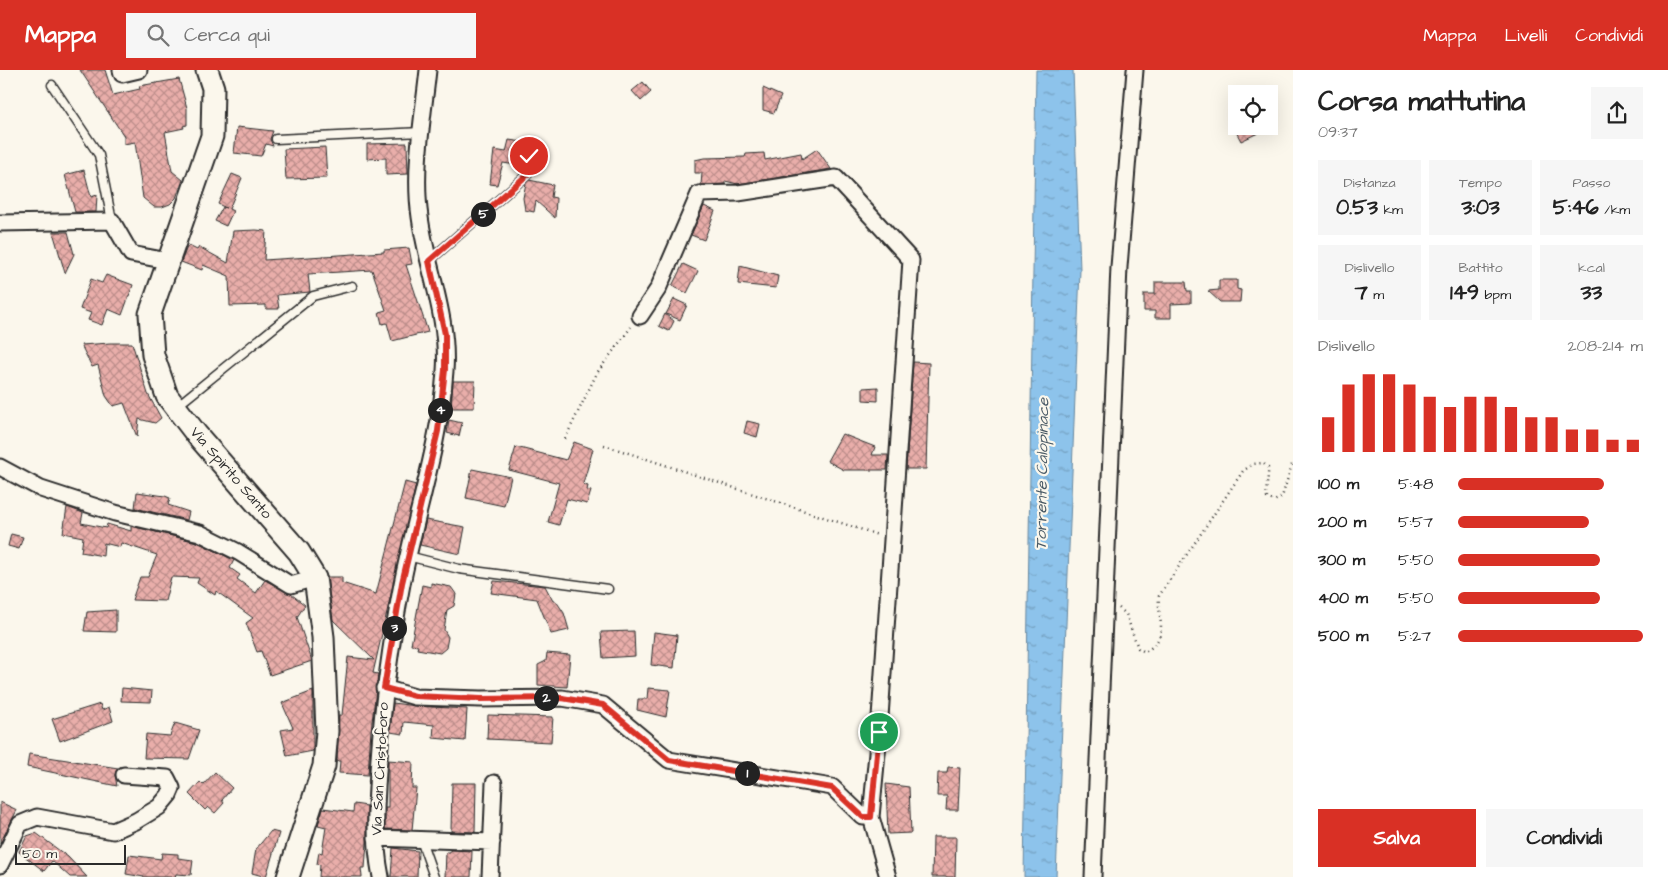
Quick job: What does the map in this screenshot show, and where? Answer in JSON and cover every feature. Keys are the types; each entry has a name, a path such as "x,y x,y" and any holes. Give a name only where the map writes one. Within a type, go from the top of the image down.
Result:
{"street":[{"path":"121,70 122,74 139,70"},
{"name":"Via Spirito Santo","path":"207,70 213,88 212,136 150,314 153,355 167,396 197,435 299,552 315,578 323,637 327,731 324,766 288,877"},
{"name":"Via San Cristoforo","path":"381,877 376,853 376,798 384,688 408,556 438,431 445,370 445,334 420,217 419,169 428,70"},
{"path":"1093,877 1119,267 1135,70"},
{"path":"640,316 658,289 700,194 738,193 836,178 911,260 871,817 888,877"},
{"path":"0,223 112,221 131,254 168,261"},
{"path":"0,467 41,489 115,513 200,533 238,552 291,584 315,578"},
{"path":"384,688 415,696 481,699 562,698 603,705 669,760 832,788 863,817 871,817"},
{"path":"0,865 20,824 37,817 114,831 136,821 159,806 169,795 172,788 167,778 124,775"},
{"path":"490,877 494,784"},
{"path":"376,838 492,842"}],"lane":[{"path":"52,86 99,155 112,221"},
{"path":"276,139 422,132"},
{"path":"429,261 527,175 529,156"},
{"path":"176,408 313,296 352,286"},
{"path":"408,556 459,569 608,589"},
{"path":"421,840 434,877"}],"path":[{"path":"565,439 597,373 640,316"},
{"path":"604,445 892,539"},
{"path":"1105,604 1116,606 1126,614 1138,648 1145,652 1154,647 1160,638 1162,626 1158,610 1159,596 1243,471 1253,464 1263,463 1268,468 1267,498 1274,501 1282,497 1293,461"}],"water":[{"name":"Torrente Calopinace","path":"1036,70 1073,70 1080,270 1056,877 1024,877"}],"building":[{"path":"80,70 105,70 113,95 140,89 139,86 179,79 187,108 187,125 183,126 184,128 165,132 172,171 183,180 176,198 170,204 154,207 143,198 135,142 124,144 124,136"},
{"path":"643,82 651,92 641,101 632,91"},
{"path":"763,88 781,96 774,113 763,110"},
{"path":"237,127 273,131 270,139 273,146 266,144 261,156 234,153"},
{"path":"1238,135 1254,135 1241,141"},
{"path":"509,140 530,143 524,155 522,166 503,163 497,185 490,184 494,150 506,152"},
{"path":"407,143 408,174 386,175 386,158 367,159 367,144"},
{"path":"325,147 327,178 286,179 284,149"},
{"path":"817,149 831,169 738,184 725,181 725,184 701,185 702,173 695,173 695,160 704,158 745,157 746,154 764,153 765,160 801,153 802,159"},
{"path":"84,170 91,197 97,195 96,212 75,212 65,175"},
{"path":"232,174 242,178 229,209 233,211 226,226 215,221 223,207 226,208 218,204"},
{"path":"529,180 553,185 551,197 556,198 555,218 536,201 534,212 525,210 523,198 526,183"},
{"path":"704,206 715,211 704,240 691,235"},
{"path":"233,231 266,231 264,260 384,252 384,250 409,248 412,264 406,265 428,332 392,341 387,323 382,324 379,312 386,310 372,270 308,274 310,292 277,295 279,309 266,309 266,305 230,306 229,276 203,265 202,270 181,262 189,246 197,250 199,247 228,263"},
{"path":"53,232 68,232 74,254 65,273"},
{"path":"683,264 698,271 687,293 672,286"},
{"path":"740,266 778,276 776,288 738,284"},
{"path":"106,275 133,285 122,315 108,309 102,325 88,320 91,313 80,309 91,279 102,283"},
{"path":"1219,280 1237,280 1237,289 1241,290 1240,302 1220,302 1208,291 1219,290"},
{"path":"1155,282 1186,282 1187,291 1191,291 1191,303 1171,304 1171,318 1155,318 1155,311 1144,311 1144,294 1155,294"},
{"path":"674,299 687,305 680,320 666,314"},
{"path":"665,314 674,321 669,331 659,326"},
{"path":"132,343 148,394 161,418 155,423 139,419 137,437 124,403 113,406 106,396 98,365 92,367 81,345"},
{"path":"913,362 929,363 926,469 906,469"},
{"path":"453,381 475,381 474,408 451,408"},
{"path":"878,387 878,401 863,400 863,388"},
{"path":"449,420 462,423 459,436 447,433"},
{"path":"747,421 760,424 757,437 744,433"},
{"path":"842,434 875,447 872,455 888,455 887,470 844,470 827,461"},
{"path":"574,442 593,449 583,484 588,486 587,490 591,491 587,504 567,499 559,525 548,522 559,483 509,470 516,447 566,460"},
{"path":"472,469 511,477 504,506 466,498"},
{"path":"405,482 416,485 373,673 378,674 368,775 339,773 340,761 337,761 339,715 342,715 348,657 374,660 333,620 327,577 342,577 342,583 376,594"},
{"path":"137,492 170,498 168,505 189,512 187,520 135,508"},
{"path":"67,507 83,513 81,523 106,528 107,524 131,531 131,526 197,542 234,560 230,568 240,575 237,579 256,593 265,580 291,594 305,605 297,617 312,661 270,675 261,651 257,652 246,623 253,618 216,591 215,595 197,583 199,578 171,577 165,601 132,600 140,577 148,577 157,555 121,543 120,547 104,543 103,556 81,552 83,537 63,533"},
{"path":"426,520 465,527 460,554 420,545"},
{"path":"11,534 23,537 19,549 8,546"},
{"path":"494,581 545,586 553,601 556,601 564,613 569,630 551,634 537,599 491,593"},
{"path":"431,583 451,587 456,594 454,606 447,610 444,630 448,637 446,648 440,653 417,649 418,646 411,645 422,585 431,587"},
{"path":"116,610 116,632 84,631 87,612"},
{"path":"634,631 635,656 603,658 601,632"},
{"path":"654,632 677,635 674,668 651,665"},
{"path":"547,653 570,655 567,687 538,685 538,665 546,661"},
{"path":"122,688 152,691 151,702 121,701"},
{"path":"648,688 670,690 666,717 637,710 638,699 647,699"},
{"path":"313,691 313,751 287,756 281,730 293,728 282,703"},
{"path":"393,703 467,709 465,741 433,738 434,725 404,722 403,734 390,732"},
{"path":"100,704 102,710 109,707 113,721 60,741 52,719"},
{"path":"488,715 553,717 551,742 487,739"},
{"path":"175,723 199,730 189,759 144,758 146,734 170,736"},
{"path":"29,754 118,768 115,775 117,786 27,767"},
{"path":"388,760 413,762 412,788 416,788 412,830 385,829 385,808 388,808"},
{"path":"948,767 960,768 958,810 946,810 947,796 937,796 938,773 947,773"},
{"path":"215,772 232,788 222,800 224,803 215,813 208,807 205,810 189,794 200,782 203,785"},
{"path":"452,783 476,783 475,832 451,831"},
{"path":"886,784 909,787 911,833 888,834"},
{"path":"0,802 17,810 0,844"},
{"path":"354,804 367,806 367,843 365,868 361,868 362,877 319,877 320,865 317,864 319,852 322,853 326,827 318,825 323,808 353,812"},
{"path":"271,831 279,833 266,877 252,873 256,849"},
{"path":"36,833 68,857 87,877 70,877 52,861 44,871 19,852 27,836"},
{"path":"933,837 956,837 955,877 932,877"},
{"path":"393,848 418,851 417,877 391,877"},
{"path":"450,850 472,851 471,877 445,877 446,852 450,852"},
{"path":"162,853 178,854 178,858 193,860 191,875 176,874 175,877 144,877 126,874 129,855 161,859"}],"route":[{"path":"529,156 527,175 429,261 445,334 445,370 438,431 402,583 384,688 415,696 481,699 562,698 603,705 669,760 832,788 863,817 871,817 879,732"}]}
